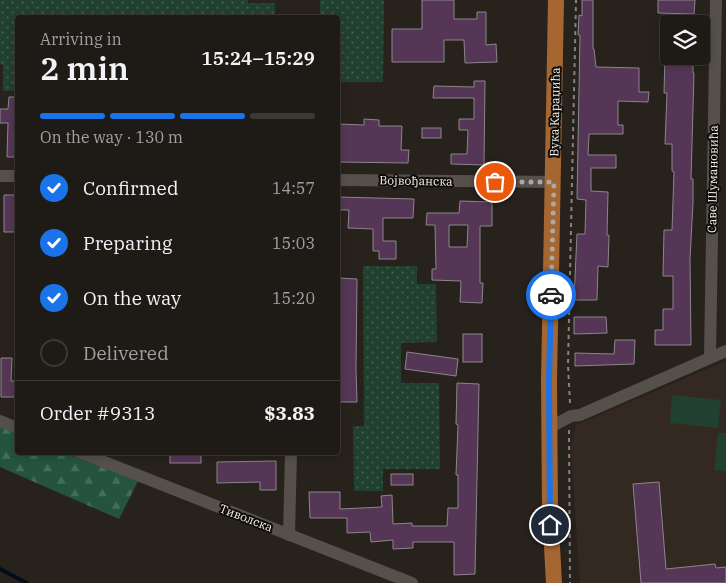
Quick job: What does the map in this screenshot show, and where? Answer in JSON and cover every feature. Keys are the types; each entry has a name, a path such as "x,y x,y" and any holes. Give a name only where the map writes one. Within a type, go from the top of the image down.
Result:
{"main road":[{"name":"Вука Караџића","path":"554,583 550,510 549,428 556,0"}],"street":[{"name":"Саве Шумановића","path":"710,358 713,187 721,36 716,0"},
{"path":"0,176 15,176"},
{"name":"Војвођанска","path":"340,180 554,182"},
{"path":"713,187 726,188"},
{"path":"549,428 571,416 586,412 726,350"},
{"path":"0,421 15,427"},
{"name":"Тиволска","path":"89,455 412,583"},
{"path":"289,535 291,455"}],"path":[{"path":"570,583 569,429 571,416 568,365 576,0"}],"shaded area":[{"path":"726,361 726,583 580,583 571,449 576,425"}],"green space":[{"path":"0,0 248,0 248,3 275,3 275,15 15,15 15,91 3,91 3,65 0,64"},
{"path":"320,0 384,0 383,82 340,82 340,15 320,15"},
{"path":"363,266 417,266 417,284 436,284 437,342 401,343 401,383 439,383 440,469 383,469 383,491 354,491 353,426 364,426"},
{"path":"672,395 721,400 718,428 670,423"},
{"path":"0,426 15,432 15,455 70,455 138,481 119,519 0,467"},
{"path":"718,433 726,433 726,471 714,470"}],"building":[{"path":"422,0 454,0 454,19 477,19 477,12 486,12 486,45 496,44 497,62 465,63 464,40 444,40 444,62 392,62 392,29 422,29"},
{"path":"582,0 593,0 593,49 596,67 639,68 639,92 649,92 648,102 618,101 618,125 623,125 623,134 589,134 588,155 616,155 616,168 591,168 591,191 608,192 608,267 598,266 597,300 574,300 577,234 585,234 586,200 577,199 580,35 578,35 579,15 582,16"},
{"path":"658,0 695,0 694,14 658,13"},
{"path":"665,65 693,65 691,179 693,179 693,203 690,259 691,345 655,345 655,330 663,330 663,309 673,309 673,276 663,276 664,230 672,230 674,172 672,171 672,144 665,144 667,93 664,93"},
{"path":"474,81 485,81 484,165 451,164 451,154 467,154 468,130 459,130 459,119 474,119 474,98 433,98 434,86 474,87"},
{"path":"9,97 15,97 15,157 7,157 8,123 0,123 0,109 8,109"},
{"path":"364,119 379,120 379,126 402,126 401,150 409,150 408,163 340,162 340,124 364,125"},
{"path":"422,128 441,128 441,138 422,138"},
{"path":"4,195 15,195 15,232 4,232"},
{"path":"340,197 414,199 413,218 383,218 383,241 396,241 396,259 379,259 379,251 373,251 373,229 348,228 349,210 340,210"},
{"path":"460,201 492,202 492,226 480,226 480,283 483,283 482,303 460,302 461,281 432,280 432,269 436,269 435,225 426,225 427,213 459,213","holes":["449,225 468,225 467,247 449,247"]},
{"path":"340,278 357,279 357,402 340,402"},
{"path":"574,317 606,317 607,333 574,334"},
{"path":"463,334 482,334 482,362 463,362"},
{"path":"615,340 635,340 634,364 575,366 575,353 614,354"},
{"path":"407,352 458,359 456,376 405,369"},
{"path":"1,358 12,358 11,381 15,381 15,397 1,397"},
{"path":"457,383 479,384 475,574 454,575 454,542 413,542 413,548 393,549 393,540 371,542 370,532 347,533 347,518 310,518 309,492 340,492 340,509 382,507 381,496 392,495 393,524 412,523 412,526 447,526 448,508 458,508 458,475 456,475"},
{"path":"170,455 201,455 201,463 170,463"},
{"path":"276,461 276,490 260,490 260,482 217,483 217,462"},
{"path":"391,474 413,474 413,485 391,485"},
{"path":"659,482 666,569 715,564 716,568 726,567 726,583 641,583 633,484"}],"waterway":[{"path":"0,569 27,583"}],"way so far":[{"path":"495,182 554,182 551,295"}],"route":[{"path":"550,525 549,381 551,295"}]}
